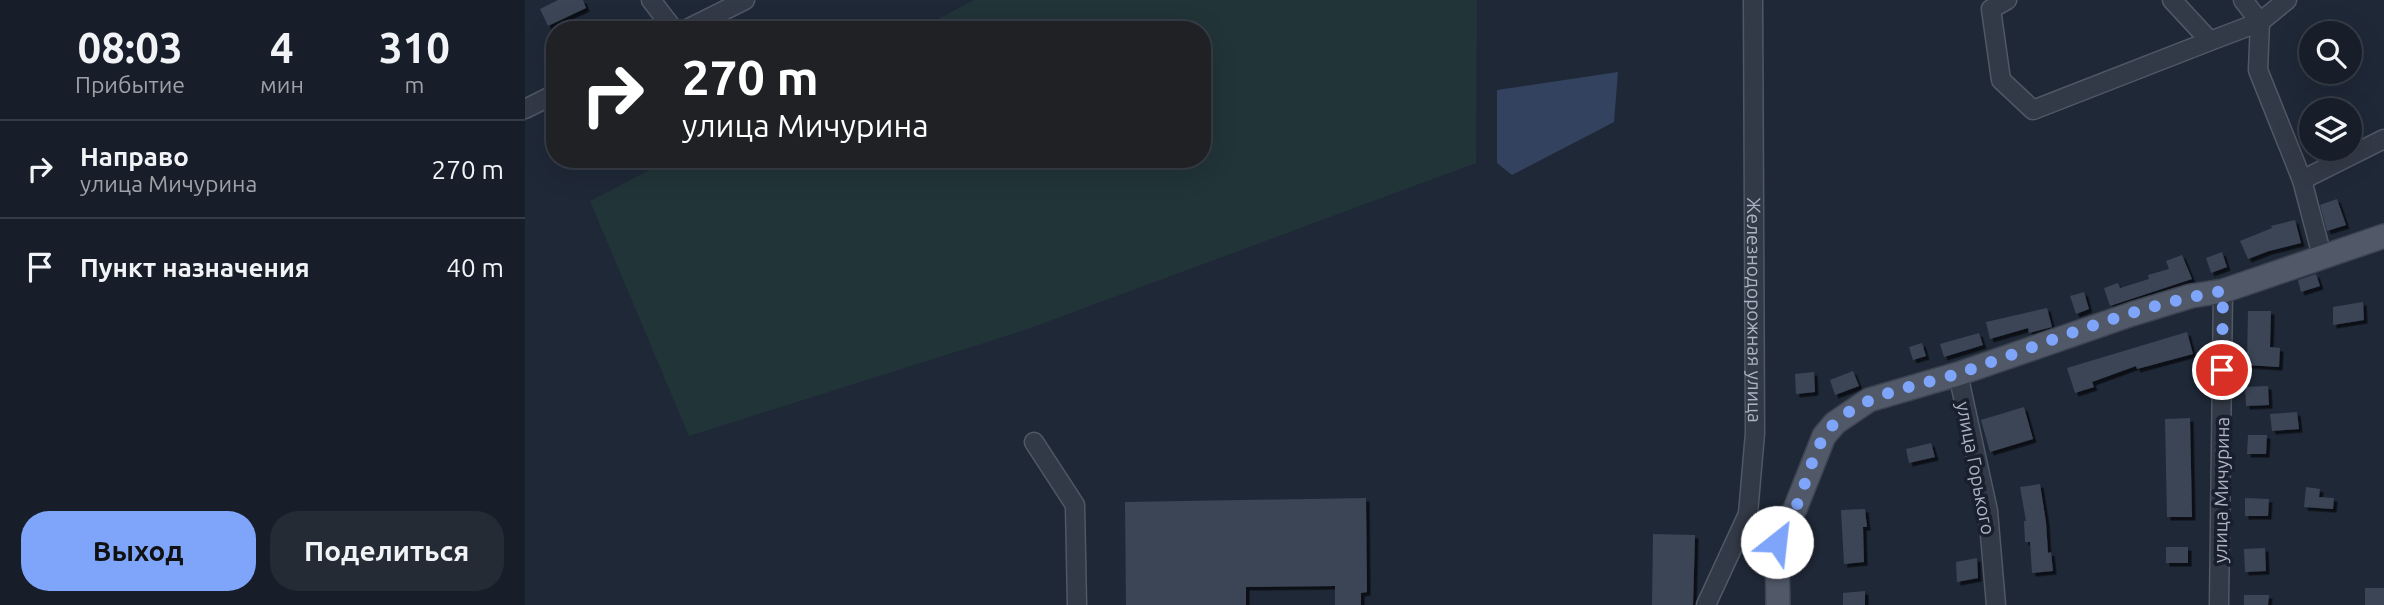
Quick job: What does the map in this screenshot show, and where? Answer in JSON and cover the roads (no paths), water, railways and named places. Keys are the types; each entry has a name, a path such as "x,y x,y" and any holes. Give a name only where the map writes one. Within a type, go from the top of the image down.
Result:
{"main road":[{"path":"1777,605 1777,542 1795,509 1824,436 1835,423 1869,400 2132,314 2191,296 2223,291 2384,236"}],"street":[{"path":"651,0 667,21"},
{"path":"703,21 745,0"},
{"name":"Железнодорожная улица","path":"1706,605 1748,514 1755,433 1753,0"},
{"path":"2007,0 1991,9 2001,80 2033,110 2260,22 2287,0"},
{"path":"2172,0 2210,41"},
{"path":"2243,0 2260,22 2258,70 2302,180 2322,256"},
{"path":"525,109 546,98"},
{"path":"2302,180 2384,139"},
{"name":"улица Мичурина","path":"2219,605 2223,291"},
{"name":"улица Горького","path":"1958,373 1988,511 1996,605"},
{"path":"1034,442 1075,505 1077,605"},
{"path":"1748,514 1765,538 1777,542"}],"water":[{"path":"1618,72 1614,122 1512,175 1497,163 1497,90"}]}
